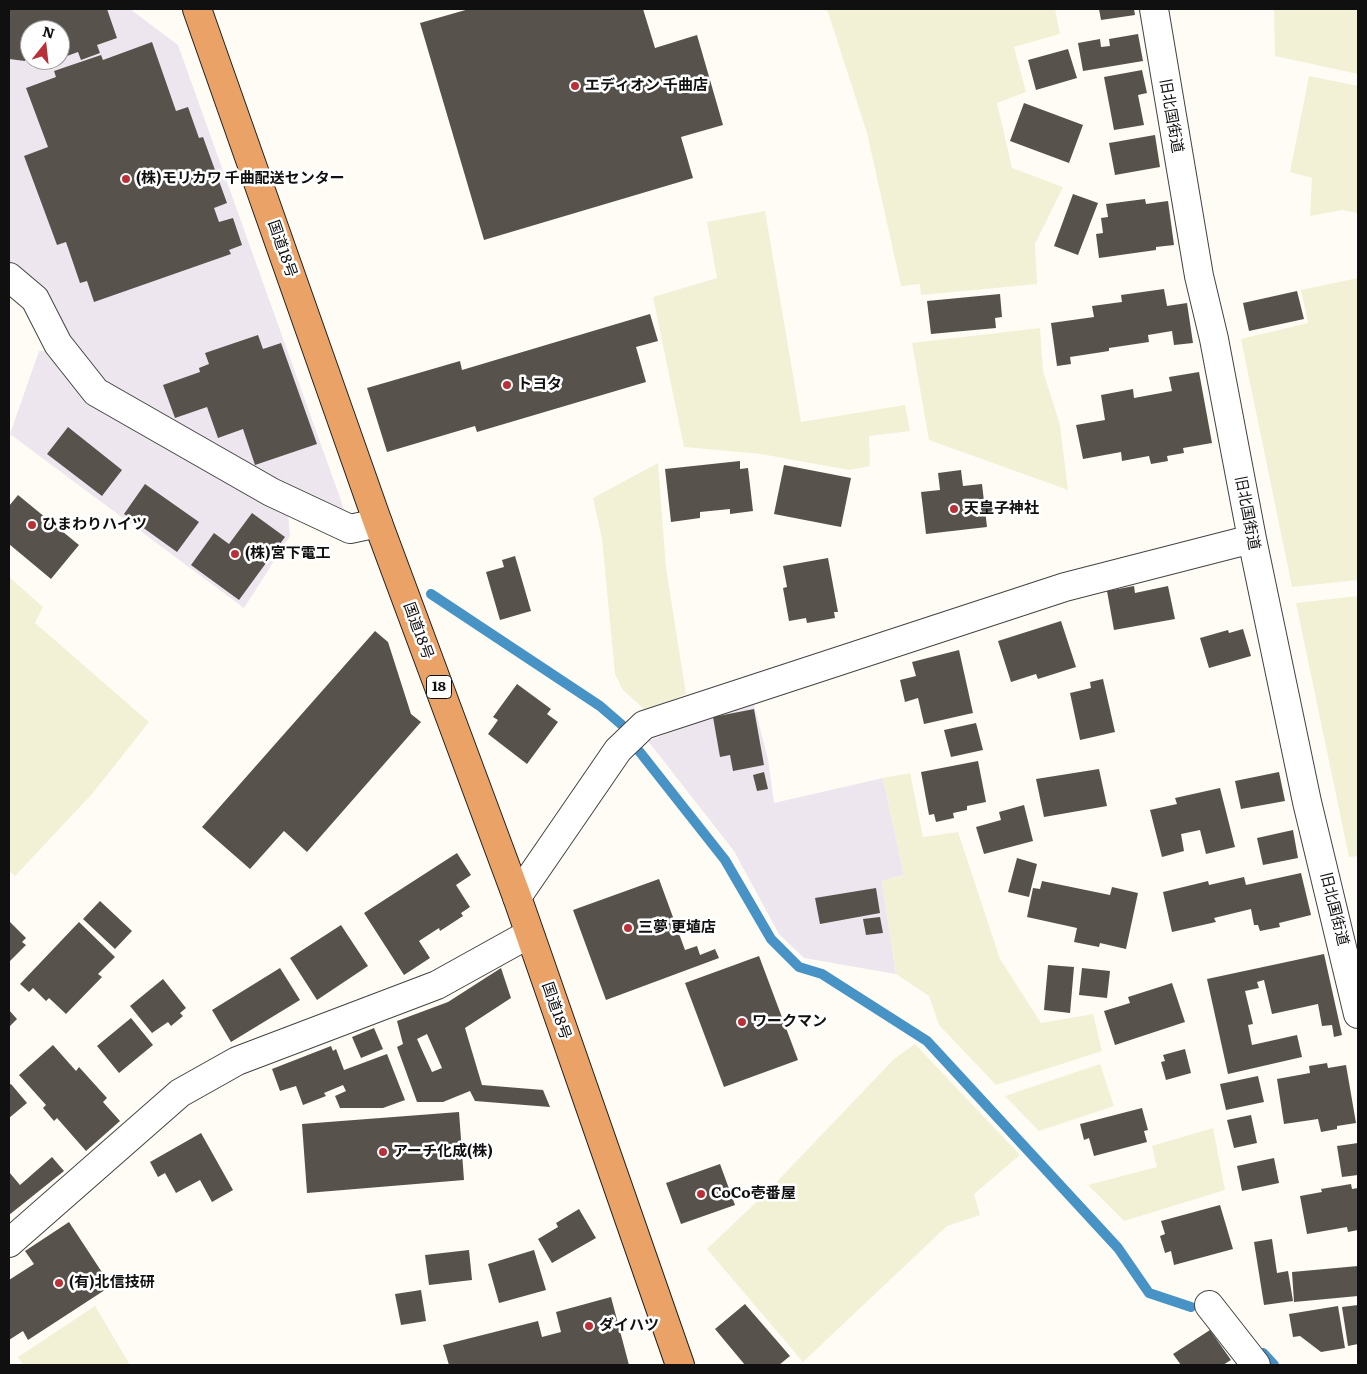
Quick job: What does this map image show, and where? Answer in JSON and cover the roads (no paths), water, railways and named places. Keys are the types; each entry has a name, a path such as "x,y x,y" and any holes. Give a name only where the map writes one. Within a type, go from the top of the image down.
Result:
{"highway":[{"name":"国道18号","path":"197,9 378,523 517,897 680,1365"}],"street":[{"name":"旧北国街道","path":"1154,9 1199,276 1214,339 1252,539 1307,802 1358,1014"},
{"path":"9,277 35,300 58,344 96,392 270,492 341,525 350,529 378,523"},
{"path":"517,897 618,750 644,725 1065,587 1252,539"},
{"path":"9,1243 180,1092 237,1061 437,985 529,934"},
{"path":"1209,1305 1256,1365"}],"waterway":[{"path":"431,594 600,706 622,725"},
{"path":"639,751 725,860 771,939 799,967 822,974 927,1041 1118,1248 1149,1293 1191,1307"},
{"path":"1263,1353 1274,1365"}],"place":[{"name":"エディオン 千曲店","path":"575,86"},
{"name":"(株)モリカワ 千曲配送センター","path":"126,179"},
{"name":"トヨタ","path":"507,385"},
{"name":"天皇子神社","path":"954,509"},
{"name":"ひまわりハイツ","path":"32,525"},
{"name":"(株)宮下電工","path":"235,554"},
{"name":"三夢 更埴店","path":"628,928"},
{"name":"ワークマン","path":"742,1022"},
{"name":"アーチ化成(株)","path":"383,1152"},
{"name":"CoCo壱番屋","path":"701,1194"},
{"name":"(有)北信技研","path":"59,1283"},
{"name":"ダイハツ","path":"589,1326"}]}
